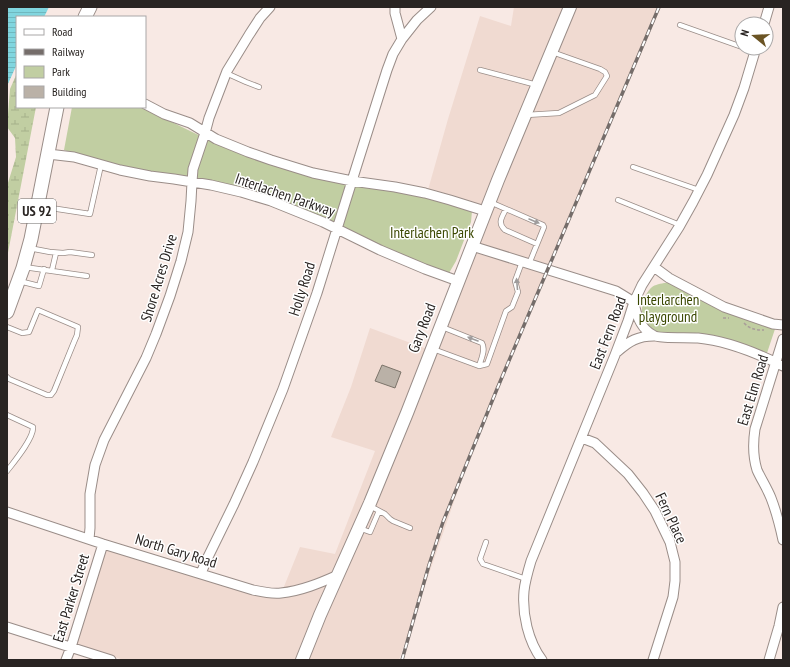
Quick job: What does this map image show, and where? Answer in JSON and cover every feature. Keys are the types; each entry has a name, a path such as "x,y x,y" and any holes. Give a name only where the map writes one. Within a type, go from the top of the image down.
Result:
{"main road":[{"path":"86,16 90,7"},
{"name":"Gary Road","path":"302,660 320,615 359,528 374,508 407,413 440,326 487,206 570,7"},
{"name":"US 92","path":"7,312 24,267 29,248 56,108"}],"street":[{"name":"Shore Acres Drive","path":"89,539 90,494 95,465 104,440 146,358 170,296 188,232 193,169 209,118 226,73 248,35 270,7"},
{"path":"395,7 395,13 402,39"},
{"name":"Holly Road","path":"201,573 247,476 283,389 314,300 393,54 402,39 417,20 431,7"},
{"name":"East Fern Road","path":"542,660 537,654 531,639 526,622 524,607 524,592 531,561 582,438 634,302 642,285 680,225 699,190 734,115 754,56"},
{"name":"Interlachen Parkway","path":"146,105 164,114 190,124 216,139 248,152 313,173 395,187 450,200 487,206"},
{"name":"Interlachen Parkway","path":"48,154 74,157 100,165 150,176 192,182 241,192 271,201 337,228 380,250 425,269 458,280"},
{"path":"472,246 616,291 634,302 636,315 643,328 654,336"},
{"path":"654,267 669,278 724,307 773,324 783,325"},
{"path":"615,355 626,343 641,337 654,336 698,338 738,347 779,364"},
{"name":"East Elm Road","path":"783,339 779,364 755,429 753,439 757,469 771,499 783,540"},
{"name":"Fern Place","path":"582,438 595,443 628,474 651,505 670,542 675,562 673,596 653,660"},
{"name":"North Gary Road","path":"7,512 103,544 253,590 281,593 309,588 338,575"},
{"name":"East Parker Street","path":"66,660 103,544"},
{"path":"769,660 780,626 783,607"},
{"path":"7,627 111,660"}],"lane":[{"path":"680,25 734,45"},
{"path":"525,115 559,113 594,95 607,76 605,72 600,69 551,52"},
{"path":"480,70 537,85"},
{"path":"226,73 259,87"},
{"path":"38,206 90,214 100,165"},
{"path":"633,167 699,190"},
{"path":"618,200 680,225"},
{"path":"432,348 479,366 487,364 506,311 512,307 518,292 515,281 538,244 544,227 543,225 506,209 487,206"},
{"path":"506,209 500,222 503,228 538,244"},
{"path":"29,248 63,254 70,252 92,255"},
{"path":"52,270 56,253"},
{"path":"24,267 87,276"},
{"path":"19,281 39,286 44,269"},
{"path":"7,327 22,333 29,332 38,310 78,327 74,342 54,392 51,395 47,395 9,380 7,377"},
{"path":"440,326 484,345 479,366"},
{"path":"7,415 33,427 33,432 19,456 7,471"},
{"path":"374,508 385,514 390,519 410,528"},
{"path":"486,542 480,559 483,564 526,579"}],"shaded area":[{"path":"514,7 566,7 482,206 428,190 480,16 511,26"},
{"path":"575,7 661,7 549,267 477,244"},
{"path":"474,251 546,274 482,421 399,660 306,660 342,578 344,577 343,575"},
{"path":"370,328 427,349 403,411 335,572 307,584 283,589 300,547 335,554 375,451 331,437 351,387"},
{"path":"106,548 281,597 310,591 330,583 297,660 124,660 76,645"}],"green space":[{"path":"16,75 16,108 36,108 7,258 7,186 16,157 15,138 7,127 10,89"},
{"name":"Interlachen Park","path":"72,108 143,108 225,148 278,166 414,194 472,211 471,222 456,261 449,273 400,256 274,200 99,162 64,150"},
{"name":"Interlarchen playground","path":"664,283 671,283 716,308 775,329 767,353 734,343 658,332 651,328 646,324 643,318 643,301 651,288"}],"water":[{"path":"7,7 49,7 44,16 16,16 16,66 7,86"}],"building":[{"path":"382,365 401,372 395,388 375,381"}],"railway":[{"path":"402,660 443,522 497,389 659,7"}]}
